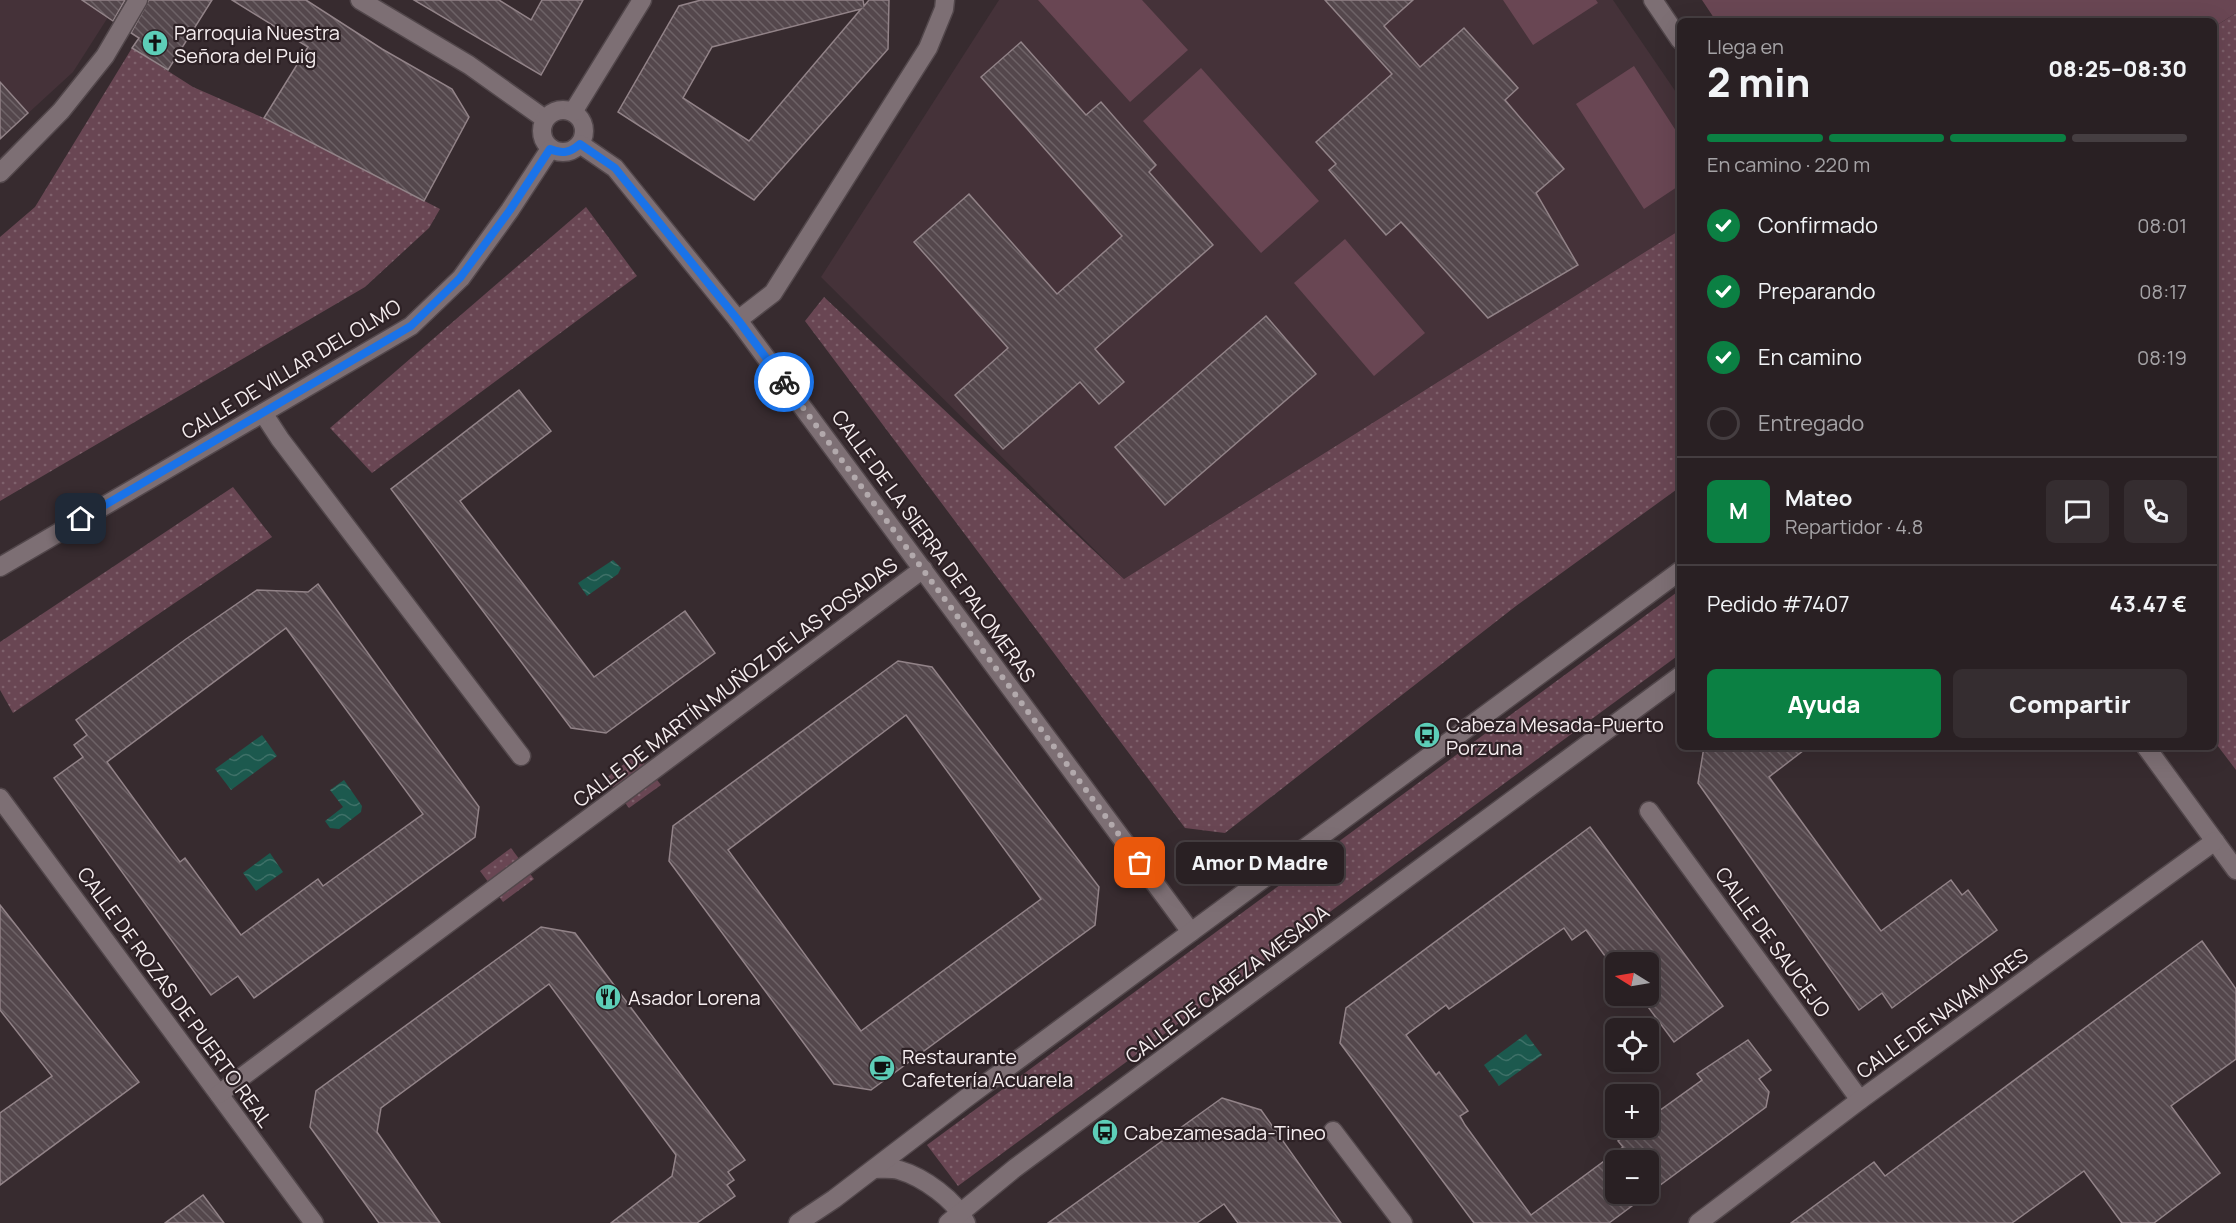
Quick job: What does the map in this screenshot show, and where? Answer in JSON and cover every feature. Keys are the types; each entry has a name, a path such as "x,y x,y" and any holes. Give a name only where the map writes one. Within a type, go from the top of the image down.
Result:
{"street":[{"path":"0,172 61,111 105,56 138,0"},
{"path":"360,0 469,65 545,119"},
{"path":"573,112 642,0"},
{"path":"738,320 773,293 928,48 944,9 945,0"},
{"path":"1653,0 1677,36"},
{"path":"565,110 573,112 583,122 585,134 580,144 573,151 560,153 550,149 543,139 541,129 545,119 553,112 565,110"},
{"name":"CALLE DE LA SIERRA DE PALOMERAS","path":"580,144 615,168 738,320 1191,932"},
{"name":"CALLE DE VILLAR DEL OLMO","path":"0,567 411,326 460,278 510,210 550,149"},
{"path":"264,413 280,439 521,756"},
{"name":"CALLE DE MARTÍN MUÑOZ DE LAS POSADAS","path":"219,1094 923,570"},
{"path":"802,1221 1677,574"},
{"name":"CALLE DE CABEZA MESADA","path":"958,1220 1016,1168 1677,678"},
{"path":"2148,750 2236,869"},
{"name":"CALLE DE ROZAS DE PUERTO REAL","path":"0,798 314,1223"},
{"name":"CALLE DE SAUCEJO","path":"1649,812 1860,1100"},
{"name":"CALLE DE NAVAMURES","path":"1698,1223 1860,1100 2215,841"},
{"path":"1333,1131 1402,1223"},
{"path":"874,1169 898,1170 917,1178 939,1193 958,1220"}],"shaded area":[{"path":"0,0 119,0 73,72 0,139"},
{"path":"999,0 1613,0 1677,94 1677,232 1124,579 821,277"},
{"path":"1038,0 1142,0 1188,50 1130,102"},
{"path":"1503,0 1596,0 1598,3 1533,45"},
{"path":"1702,0 2236,0 2236,13 2217,25 2217,18 1714,18"},
{"path":"2236,13 2236,770 2217,745 2217,25"},
{"path":"132,48 193,87 264,118 440,209 429,228 365,287 0,501 0,237 35,207"},
{"path":"1634,66 1677,132 1677,187 1644,209 1576,104"},
{"path":"1201,68 1319,201 1261,253 1143,121"},
{"path":"586,207 637,276 372,473 330,428"},
{"path":"1677,232 1677,489 1516,606 1225,833 1185,828 805,321 824,297 1124,579"},
{"path":"1345,239 1425,333 1374,376 1294,283"},
{"path":"233,487 272,537 13,713 0,690 0,642"},
{"path":"1677,592 1677,656 958,1186 927,1145"},
{"path":"637,754 661,785 629,808 606,778"},
{"path":"511,848 534,879 503,902 480,871"}],"water":[{"path":"613,560 621,568 618,574 587,596 578,583"},
{"path":"262,735 277,756 231,790 215,769"},
{"path":"344,780 362,806 361,812 339,829 330,828 325,821 343,807 330,790"},
{"path":"270,853 283,872 256,891 243,873"},
{"path":"1526,1034 1542,1055 1499,1086 1484,1065"}],"building":[{"path":"82,0 125,0 113,21"},
{"path":"149,0 212,0 168,70 132,48 139,38 131,33"},
{"path":"232,0 306,0 382,49 452,89 469,117 424,201 264,118 308,47"},
{"path":"414,0 499,0 531,20 542,0 583,0 541,75"},
{"path":"701,0 863,0 864,6 869,0 889,0 888,49 754,200 618,112 679,6","holes":["861,9 749,141 683,98 712,47"]},
{"path":"1325,0 1413,0 1384,26 1420,67 1464,28 1518,88 1505,100 1564,169 1536,193 1578,265 1488,318 1401,222 1386,235 1329,170 1336,164 1316,142 1392,74"},
{"path":"1021,42 1086,115 1101,102 1156,165 1149,172 1213,245 1095,349 1124,382 1099,404 1080,382 1003,449 955,395 1008,348 914,242 969,194 1057,294 1122,236 981,77"},
{"path":"0,82 28,113 0,139"},
{"path":"1266,316 1316,374 1165,505 1115,447"},
{"path":"519,390 551,431 460,501 594,677 685,611 715,653 606,733 571,728 391,489"},
{"path":"318,584 479,807 475,837 254,998 238,976 211,995 54,778 83,757 74,745 87,735 76,720 186,639 257,590 308,592","holes":["286,628 423,814 323,886 318,879 241,935 185,858 180,862 107,762"]},
{"path":"898,661 932,667 1099,887 1095,925 871,1090 834,1084 669,861 673,826","holes":["906,715 1041,899 861,1031 728,850"]},
{"path":"1704,750 1804,750 1769,777 1881,931 1951,880 1962,895 1968,890 1997,930 1892,1008 1882,993 1859,1010 1698,783"},
{"path":"1590,827 1723,1006 1674,1042 1659,1022 1659,1018 1656,1018 1647,1006 1659,1006 1659,952 1605,952 1605,956 1586,930 1572,940 1564,928 1449,1009 1446,1005 1406,1035 1436,1075 1439,1072 1468,1111 1460,1116 1465,1125 1531,1215 1605,1160 1605,1204 1635,1204 1609,1223 1474,1223 1340,1043 1346,1008"},
{"path":"0,905 139,1082 0,1185 0,1113 52,1076 0,1010"},
{"path":"541,927 575,933 745,1160 728,1172 734,1180 727,1185 735,1196 697,1223 611,1223 672,1176 676,1155 549,984 381,1108 377,1132 440,1223 379,1223 310,1127 316,1091"},
{"path":"2202,941 2236,989 2236,1059 2171,1106 2220,1173 2154,1223 2122,1223 2084,1171 2012,1223 1791,1223 1874,1162 1885,1176"},
{"path":"1748,1040 1771,1070 1759,1079 1769,1092 1766,1107 1659,1186 1659,1150 1619,1150 1623,1147 1618,1141 1622,1138 1659,1138 1659,1111 1702,1080 1697,1074"},
{"path":"1222,1098 1261,1110 1341,1223 1238,1223 1224,1204 1197,1223 1048,1223"},
{"path":"203,1195 224,1223 165,1223"}],"way so far":[{"path":"784,382 1140,863"}],"place":[{"name":"Parroquia Nuestra Señora del Puig","path":"155,43"},
{"name":"Cabeza Mesada-Puerto Porzuna","path":"1427,735"},
{"name":"Amor D Madre","path":"1140,863"},
{"name":"Asador Lorena","path":"608,997"},
{"name":"Restaurante Cafetería Acuarela","path":"882,1068"},
{"name":"Cabezamesada-Tineo","path":"1105,1132"}],"route":[{"path":"81,519 411,326 460,278 510,210 550,149 560,153 573,151 580,144 615,168 738,320 784,382"}]}
